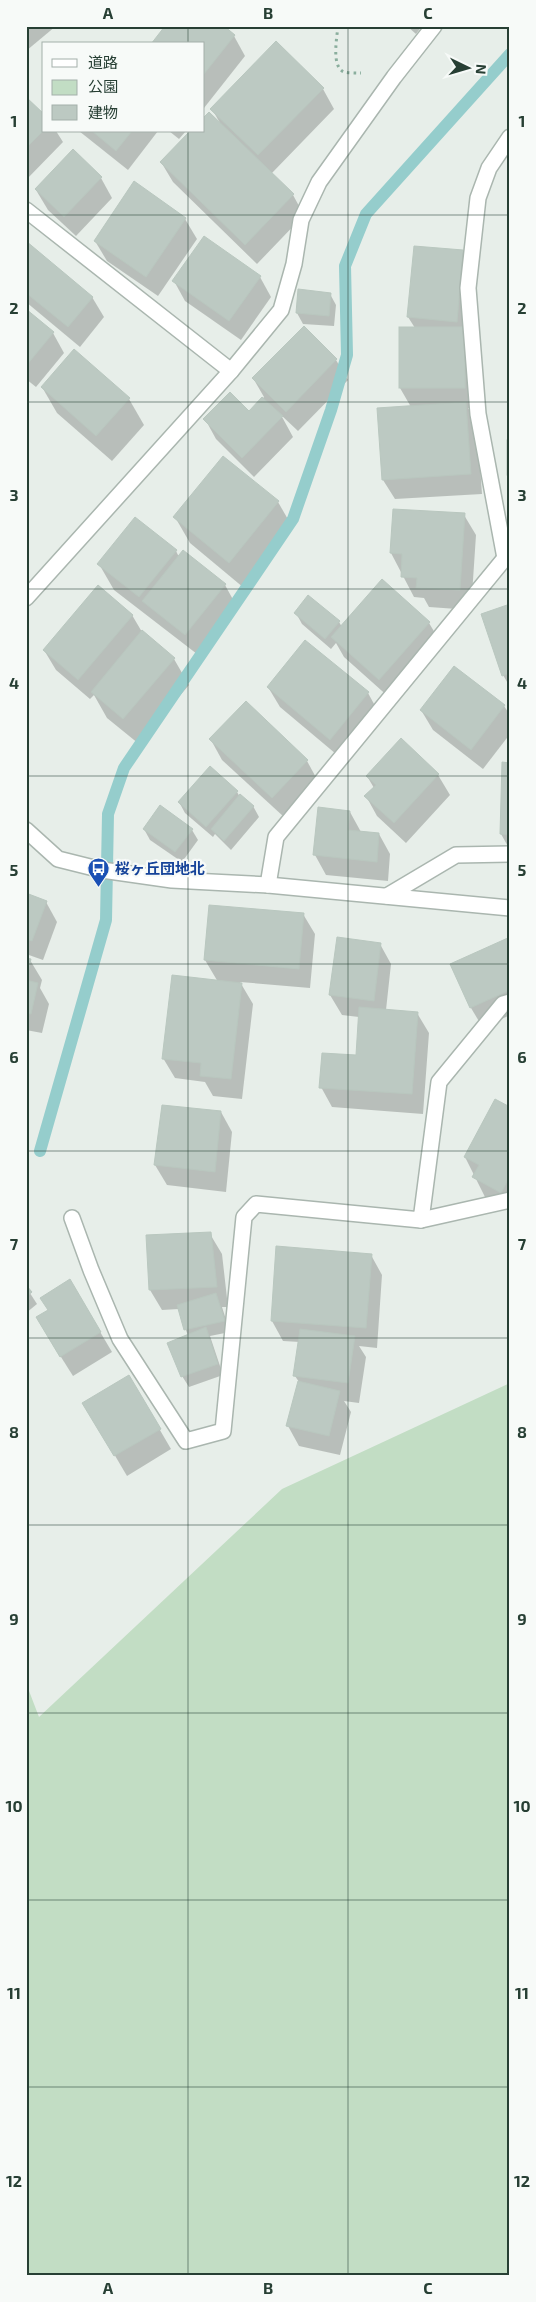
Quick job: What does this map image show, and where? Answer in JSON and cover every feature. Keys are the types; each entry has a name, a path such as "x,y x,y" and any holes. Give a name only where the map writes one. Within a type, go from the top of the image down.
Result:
{"street":[{"path":"26,598 231,371 281,310 294,264 301,220 319,182 394,77 434,26"},
{"path":"268,885 276,837 507,557 478,414 468,288 478,198 489,168 510,137"},
{"path":"26,210 231,371"},
{"path":"26,830 58,859 102,870 172,880 268,885 510,908"},
{"path":"387,896 456,855 510,854"},
{"path":"420,1220 439,1082 503,1004 510,1002"},
{"path":"72,1218 91,1270 120,1339 186,1441 223,1431 244,1217 256,1204 420,1220 510,1200"}],"path":[{"path":"338,26 336,61 339,69 344,72 394,77"}],"green space":[{"path":"510,1383 510,2276 26,2276 26,1683 39,1717 282,1489"}],"building":[{"path":"165,26 224,26 235,35 205,73 205,42 153,42"},
{"path":"276,41 324,88 258,155 210,109"},
{"path":"26,97 42,112 42,132 26,148"},
{"path":"209,112 294,194 245,245 160,162 189,132 205,132 205,116"},
{"path":"93,132 131,132 116,151"},
{"path":"73,149 102,177 64,217 35,189"},
{"path":"134,181 186,218 146,277 94,241"},
{"path":"204,236 261,276 229,321 172,281"},
{"path":"26,241 93,297 68,327 26,293"},
{"path":"414,246 463,250 457,322 407,317"},
{"path":"298,289 331,293 329,316 296,313"},
{"path":"26,309 54,332 26,366"},
{"path":"304,326 337,359 286,412 252,378"},
{"path":"399,327 465,327 465,388 399,388"},
{"path":"74,349 130,398 96,436 41,387"},
{"path":"230,392 249,411 262,397 283,416 242,458 203,419"},
{"path":"466,402 471,474 382,480 377,408"},
{"path":"507,440 510,440 510,475 507,475"},
{"path":"223,456 279,501 229,563 173,517"},
{"path":"393,509 465,513 460,590 416,588 417,578 401,577 402,554 390,553"},
{"path":"135,517 177,550 139,597 97,564"},
{"path":"183,550 226,584 185,635 142,601"},
{"path":"382,579 430,622 379,680 331,637"},
{"path":"98,585 133,615 78,680 43,650"},
{"path":"308,595 340,621 325,639 294,613"},
{"path":"510,604 510,673 502,676 481,614"},
{"path":"142,630 175,658 123,719 91,692"},
{"path":"305,640 369,692 330,740 267,687"},
{"path":"454,666 505,705 471,750 420,710"},
{"path":"246,701 308,760 272,798 209,739"},
{"path":"401,738 439,774 394,823 364,796 376,785 366,776"},
{"path":"502,762 510,763 510,835 500,834"},
{"path":"210,766 238,791 206,827 178,802"},
{"path":"240,794 254,806 224,841 211,829"},
{"path":"160,805 193,829 175,852 143,829"},
{"path":"318,807 350,811 348,830 379,833 377,862 313,855"},
{"path":"26,893 47,901 32,941 26,939"},
{"path":"209,905 304,913 299,969 204,960"},
{"path":"337,937 381,943 374,1001 329,995"},
{"path":"510,937 510,990 470,1008 450,964"},
{"path":"26,958 31,959 26,980"},
{"path":"172,975 242,983 231,1079 200,1076 201,1063 162,1059"},
{"path":"26,980 38,983 31,1014 26,1013"},
{"path":"359,1007 418,1012 412,1094 319,1088 322,1053 356,1055"},
{"path":"495,1099 510,1107 510,1176 501,1193 472,1177 479,1165 464,1157"},
{"path":"162,1105 221,1111 215,1172 154,1165"},
{"path":"211,1232 217,1287 149,1290 146,1235"},
{"path":"276,1246 372,1254 366,1328 271,1321"},
{"path":"70,1279 101,1332 60,1357 36,1317 48,1310 40,1298"},
{"path":"26,1285 32,1292 26,1297"},
{"path":"216,1293 225,1321 184,1330 177,1305"},
{"path":"206,1327 218,1364 181,1377 167,1343"},
{"path":"300,1329 355,1336 348,1383 293,1376"},
{"path":"129,1375 161,1429 114,1456 82,1403"},
{"path":"298,1381 340,1391 329,1436 286,1426"}],"waterway":[{"path":"40,1151 106,920 108,814 124,768 293,519 331,410 347,355 345,266 366,214 510,54"}],"place":[{"name":"桜ヶ丘団地北","path":"99,887"}]}
